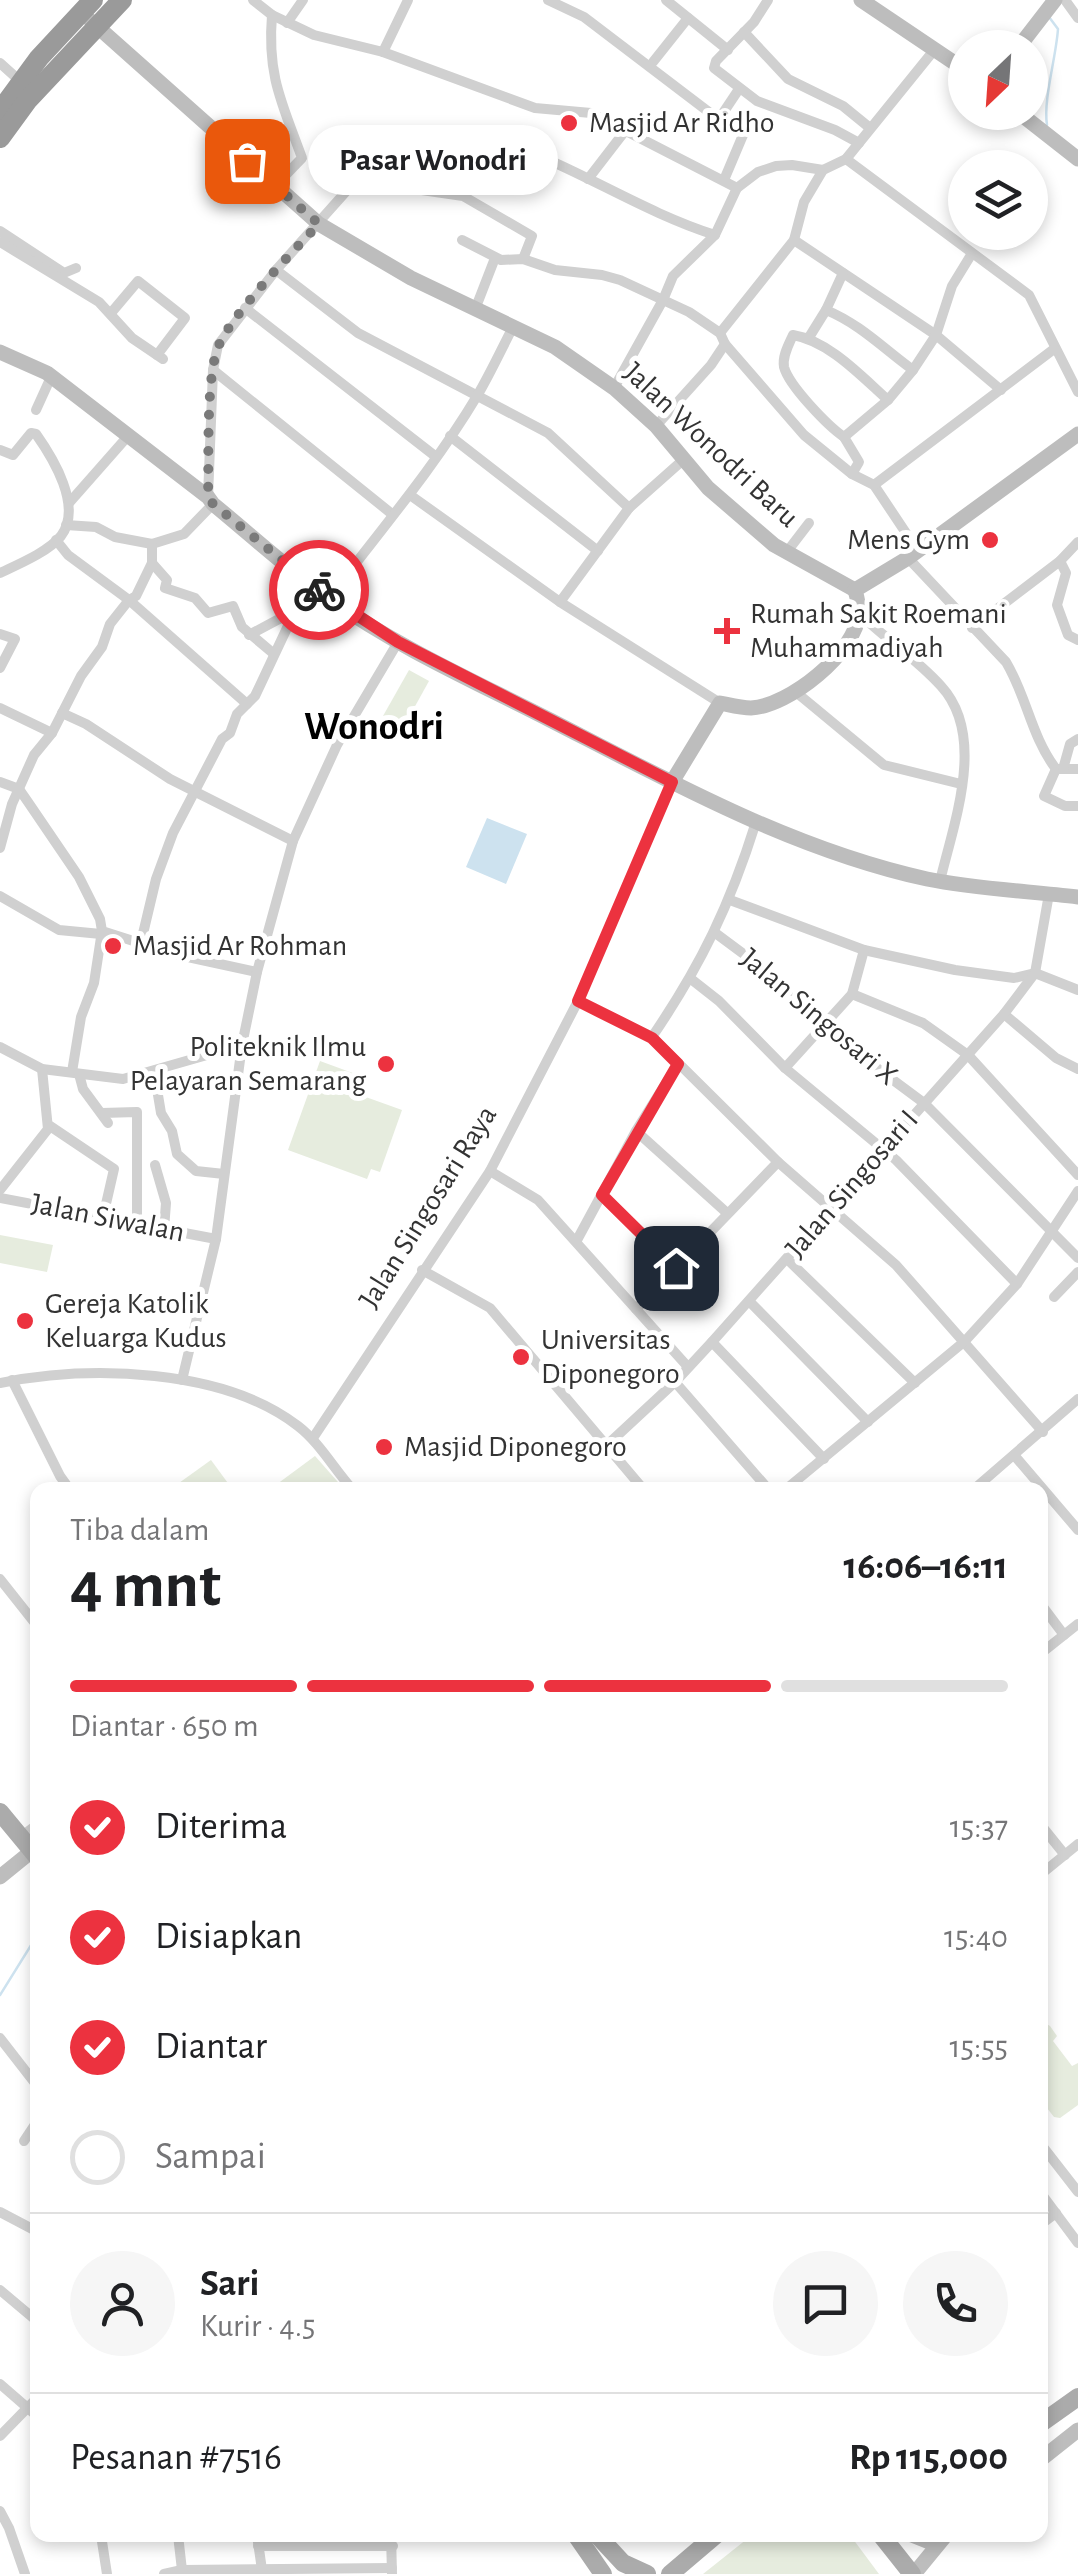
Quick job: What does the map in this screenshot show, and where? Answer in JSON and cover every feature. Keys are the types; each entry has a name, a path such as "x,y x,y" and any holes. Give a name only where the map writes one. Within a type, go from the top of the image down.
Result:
{"highway":[{"path":"0,111 20,80 90,13 122,0"},
{"path":"0,138 90,13"}],"main road":[{"path":"862,0 948,58"},
{"path":"1031,30 1057,2"},
{"name":"Jalan Wonodri Baru","path":"90,13 319,224 411,278 555,347 614,388 656,426 682,460 746,522 786,553 856,590"},
{"path":"1042,130 1078,159"},
{"path":"0,352 51,377 329,598 398,642 672,782 756,822 840,854 940,880 1078,897"},
{"path":"672,782 720,703 753,708 798,693 834,660 853,632 859,613 856,590 913,554 1078,434"},
{"path":"0,1802 30,1838"},
{"path":"0,1812 30,1839"},
{"path":"0,1878 30,1845"},
{"path":"1048,2418 1078,2397"},
{"path":"1048,2454 1078,2430"},
{"path":"581,2542 604,2574"},
{"path":"603,2542 622,2563 646,2574"},
{"path":"670,2574 708,2542"},
{"path":"887,2542 913,2574 939,2542"}],"street":[{"path":"253,0 287,24 314,35 383,52 535,108 591,113 738,188"},
{"path":"287,24 304,0"},
{"path":"383,52 408,0"},
{"path":"548,0 584,18 743,135 724,180"},
{"path":"666,0 728,50"},
{"path":"768,0 714,68 739,89 781,113 835,130 859,143"},
{"path":"1057,2 1078,18"},
{"path":"272,15 269,49 273,77 302,158 276,186"},
{"path":"654,62 688,18"},
{"path":"744,32 788,79 842,106 870,128"},
{"path":"656,426 712,365 723,338 794,240 804,202 823,170 846,159 935,48"},
{"path":"0,63 20,80"},
{"path":"721,116 739,89"},
{"path":"588,179 625,131"},
{"path":"451,192 496,140 566,167 662,217 715,235"},
{"path":"846,159 1029,295 1078,392"},
{"path":"66,525 96,527 120,538 152,544 184,534 210,501 213,370 218,345 276,270 370,166 408,188 451,192 532,236 523,259"},
{"path":"614,388 664,300 673,276 715,235 738,188 758,172 776,166 823,170"},
{"path":"0,232 64,273 76,268"},
{"path":"462,240 495,258 523,259 568,273 602,275 689,312 723,338 793,425 852,474 874,485 913,554 972,628 1006,662 1017,681 1031,727 1060,769"},
{"path":"794,240 936,335 1001,390"},
{"path":"0,242 111,313 132,338 160,357 185,318 139,281 111,313"},
{"path":"844,437 888,400 913,370 936,335 952,286 972,255"},
{"path":"476,307 495,258"},
{"path":"276,270 358,334 563,444 629,508"},
{"path":"808,338 843,273"},
{"path":"245,308 435,456"},
{"path":"826,310 866,331 873,341 913,370"},
{"path":"329,598 410,495 450,436 477,396 512,327"},
{"path":"852,474 860,462 844,437 785,371 784,358 793,334 834,354 888,400"},
{"path":"874,485 1054,349"},
{"path":"213,370 392,514"},
{"path":"36,410 51,377"},
{"path":"0,450 14,455 31,433 36,434 69,504 66,525 56,540 0,572"},
{"path":"69,504 128,436"},
{"path":"450,436 598,551"},
{"path":"560,602 629,508 682,460"},
{"path":"410,495 560,602 720,703"},
{"path":"786,553 808,522"},
{"path":"56,540 68,555 129,600 246,704"},
{"path":"972,628 1078,542"},
{"path":"0,848 18,790 34,755 52,733 81,676 102,647 110,624 136,596 152,563 152,544"},
{"path":"1060,560 1066,573 1057,605 1068,635 1078,640"},
{"path":"152,563 167,580 165,588 195,598 206,612 233,606 249,635 274,654"},
{"path":"141,942 156,878 194,790 260,687 295,611 314,585"},
{"path":"249,635 295,611"},
{"path":"859,613 911,656 958,710 965,742 962,784 940,880"},
{"path":"0,634 15,638 0,668"},
{"path":"182,1380 216,1239 242,1045 257,972 293,842 337,745 398,642"},
{"path":"798,693 884,765 962,784"},
{"path":"0,708 52,733"},
{"path":"62,713 293,842"},
{"path":"1078,738 1070,744 1044,796 1065,806 1078,806"},
{"path":"1060,769 1078,769"},
{"path":"0,782 18,790 79,877 100,919 94,983 81,1017 75,1073 105,1118 137,1112 137,1224"},
{"name":"Jalan Singosari Raya","path":"312,1438 490,1170 578,1001 672,782"},
{"path":"652,1038 692,979 730,900 756,822"},
{"name":"Jalan Singosari I","path":"606,1446 712,1342 1004,1014 1035,973 1048,894"},
{"path":"0,896 59,930 101,933 257,972"},
{"path":"730,900 864,950 975,973 1014,978 1035,973 1078,990"},
{"name":"Jalan Singosari X","path":"714,932 753,961 823,1028 924,1103 1078,1258"},
{"path":"785,1068 852,994 864,950"},
{"path":"692,979 785,1068 884,1149 1017,1284"},
{"path":"852,994 923,1022 968,1055 1078,1175"},
{"path":"578,1001 652,1038 778,1162 896,1265 1042,1432"},
{"path":"1004,1014 1056,1058 1078,1069"},
{"path":"0,1047 42,1069 122,1079 242,1045"},
{"path":"577,1240 636,1131 678,1064"},
{"path":"0,1194 50,1126 42,1069"},
{"path":"154,1071 160,1113 172,1131 177,1154 196,1171 224,1174"},
{"path":"50,1126 113,1168 102,1217"},
{"path":"636,1131 728,1214"},
{"path":"636,1309 778,1162"},
{"path":"155,1165 166,1202 164,1229"},
{"path":"490,1170 538,1200 688,1367"},
{"path":"795,1482 965,1341 1017,1284 1078,1190"},
{"name":"Jalan Siwalan","path":"0,1194 216,1239"},
{"path":"602,1195 676,1268"},
{"path":"787,1259 915,1383"},
{"path":"422,1270 490,1308 637,1482"},
{"path":"1054,1297 1078,1272"},
{"path":"749,1301 868,1422"},
{"path":"712,1342 824,1459"},
{"path":"64,1482 6,1382 88,1372 182,1380 265,1404 312,1438 347,1482"},
{"path":"675,1382 762,1482"},
{"path":"983,1482 1078,1399"},
{"path":"1014,1456 1036,1482"},
{"path":"1048,1495 1078,1530"},
{"path":"0,1579 30,1617"},
{"path":"1048,1614 1064,1634"},
{"path":"1048,1647 1078,1624"},
{"path":"1048,1834 1065,1855"},
{"path":"1048,1869 1078,1844"},
{"path":"0,2038 30,2076"},
{"path":"24,2141 30,2132"},
{"path":"1048,2154 1078,2192"},
{"path":"1048,2202 1078,2243"},
{"path":"0,2212 30,2228"},
{"path":"1048,2219 1056,2213"},
{"path":"0,2290 30,2315"},
{"path":"0,2384 30,2409"},
{"path":"0,2436 30,2414"},
{"path":"0,2511 25,2574"},
{"path":"101,2542 107,2574"},
{"path":"179,2542 182,2570"},
{"path":"258,2542 262,2570"},
{"path":"164,2574 182,2570 392,2571 392,2542"}],"shaded area":[{"path":"409,670 429,681 403,728 383,716"},
{"path":"320,1061 369,1079 363,1096 402,1110 380,1172 371,1169 367,1179 288,1150"},
{"path":"0,1235 53,1245 47,1272 0,1263"},
{"path":"315,1456 338,1482 280,1482"},
{"path":"211,1460 227,1482 180,1482"},
{"path":"1048,2025 1057,2036 1053,2041 1072,2066 1078,2063 1078,2105 1060,2118 1048,2109"},
{"path":"743,2542 855,2542 879,2574 703,2574"}],"water":[{"path":"487,818 527,834 506,884 466,867"}],"waterway":[{"path":"1048,97 1058,29 1049,17"},
{"path":"0,1995 30,1947"}],"way so far":[{"path":"247,161 319,224 276,270 218,345 213,370 208,497 319,590"}],"place":[{"name":"Masjid Ar Ridho","path":"569,123"},
{"name":"Pasar Wonodri","path":"247,161"},
{"name":"Mens Gym","path":"990,540"},
{"name":"Rumah Sakit Roemani Muhammadiyah","path":"727,631"},
{"name":"Masjid Ar Rohman","path":"113,946"},
{"name":"Politeknik Ilmu Pelayaran Semarang","path":"386,1064"},
{"name":"Gereja Katolik Keluarga Kudus","path":"25,1321"},
{"name":"Universitas Diponegoro","path":"521,1357"},
{"name":"Masjid Diponegoro","path":"384,1447"}],"district":[{"name":"Wonodri","path":"374,727"}],"route":[{"path":"319,590 398,642 672,782 578,1001 652,1038 678,1064 602,1195 676,1268"}]}
